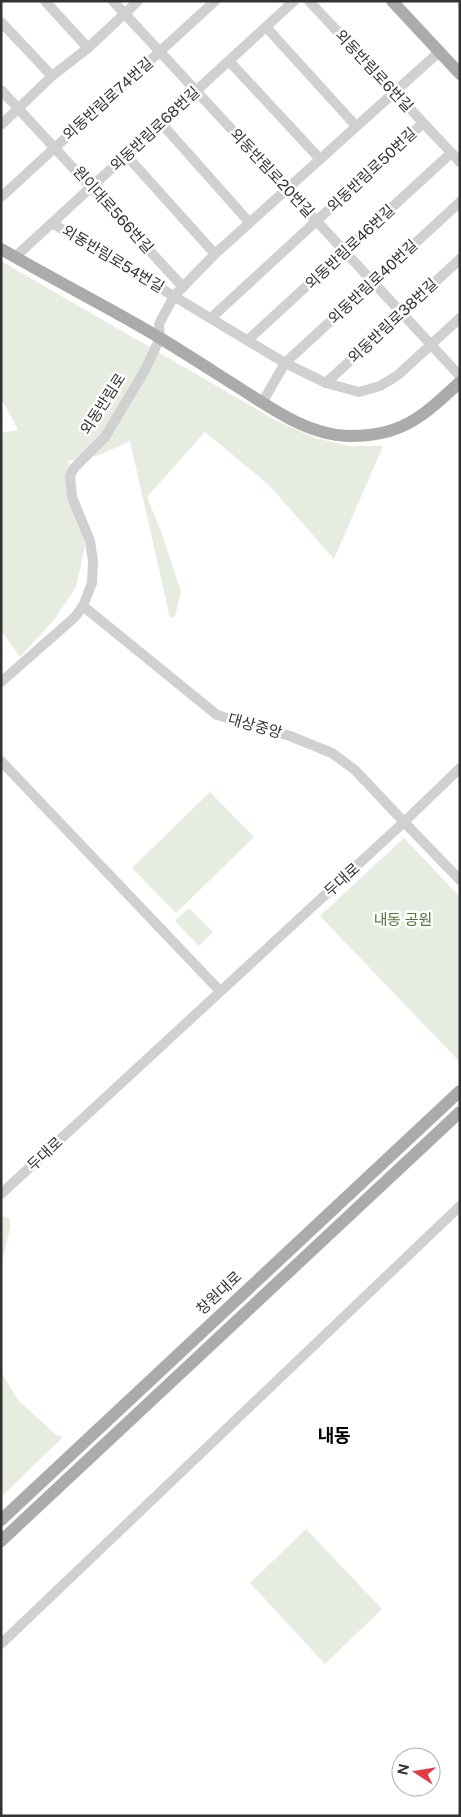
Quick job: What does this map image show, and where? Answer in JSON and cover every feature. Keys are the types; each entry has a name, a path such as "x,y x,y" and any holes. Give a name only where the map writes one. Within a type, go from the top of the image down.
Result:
{"main road":[{"path":"392,1 460,74"},
{"path":"1,249 160,338 284,416 327,433 347,436 395,430 425,414 460,382"},
{"name":"창원대로","path":"1,1520 460,1090"},
{"path":"1,1541 460,1112"}],"street":[{"path":"45,1 88,48"},
{"name":"외동반림로20번길","path":"113,1 460,376"},
{"path":"1,125 52,76 88,48 138,1"},
{"name":"외동반림로74번길","path":"1,197 215,1"},
{"name":"외동반림로68번길","path":"15,257 294,1"},
{"name":"외동반림로6번길","path":"309,1 460,162"},
{"path":"1,22 52,76"},
{"path":"266,27 356,126"},
{"name":"외동반림로54번길","path":"160,338 160,324 174,296 249,222 439,52"},
{"path":"229,61 320,159"},
{"name":"원이대로566번길","path":"1,90 183,287"},
{"path":"161,123 249,222"},
{"name":"외동반림로50번길","path":"211,318 423,123"},
{"name":"외동반림로46번길","path":"248,340 451,153"},
{"path":"126,155 215,254"},
{"name":"외동반림로40번길","path":"262,403 285,362 460,202"},
{"name":"외동반림로54번길","path":"52,223 285,362"},
{"name":"외동반림로38번길","path":"326,384 460,259"},
{"path":"285,362 326,384 359,392 380,386 398,375 460,318"},
{"name":"외동반림로","path":"1,682 75,617 83,606 92,582 93,561 90,541 72,496 70,476 74,468 105,437 144,370 160,338"},
{"name":"대상중앙","path":"83,606 217,715 290,736 332,753 355,770 404,822"},
{"path":"1,761 220,991"},
{"name":"두대로","path":"1,1194 460,768"},
{"path":"404,822 460,880"},
{"path":"1,1644 460,1206"}],"green space":[{"path":"1,261 277,421 315,438 350,446 383,446 334,559 269,485 205,432 147,497 161,531 181,592 175,616 170,618 130,441 100,455 68,461 85,546 76,587 54,620 20,657 1,631 1,433 18,430 1,398"},
{"path":"210,792 254,837 176,913 132,868"},
{"name":"내동 공원","path":"404,838 460,897 460,1062 320,916"},
{"path":"189,908 213,932 199,946 175,921"},
{"path":"1,1215 10,1219 10,1228 1,1266"},
{"path":"1,1372 17,1399 55,1434 63,1437 1,1497"},
{"path":"306,1529 382,1609 325,1664 250,1583"}],"district":[{"name":"내동","path":"334,1436"}]}
